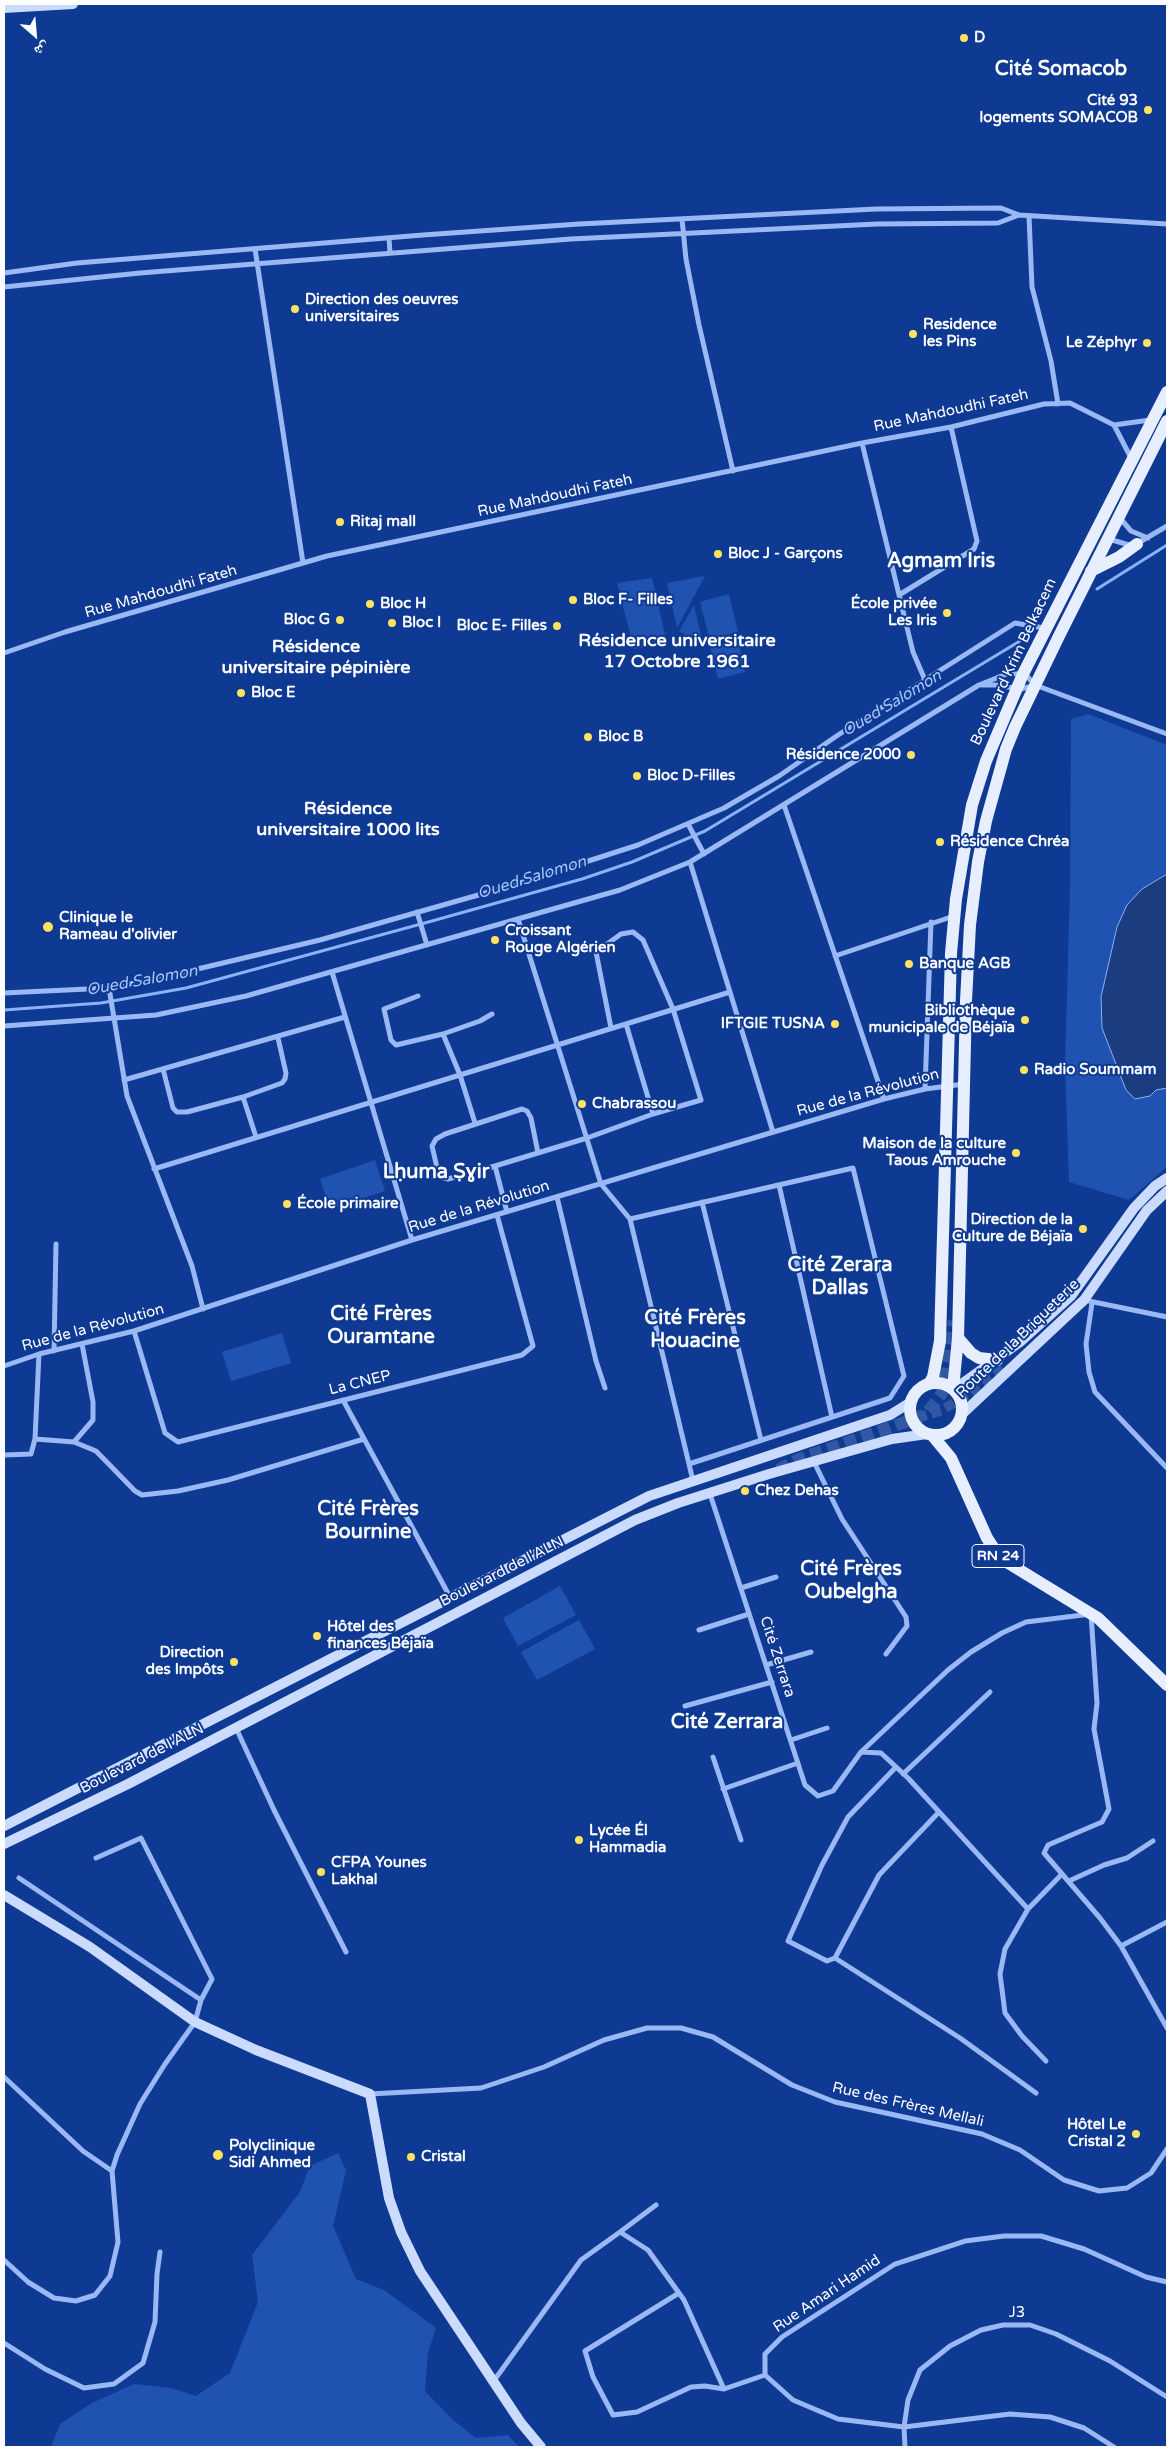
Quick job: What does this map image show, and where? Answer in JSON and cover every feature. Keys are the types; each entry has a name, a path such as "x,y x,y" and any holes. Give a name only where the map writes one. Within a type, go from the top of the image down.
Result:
{"main road":[{"path":"4,8 73,4"},
{"name":"Boulevard Krim Belkacem","path":"929,1384 933,1377 940,1341 954,915 972,804 986,761 1023,674 1131,459 1167,392"},
{"name":"Boulevard Krim Belkacem","path":"953,1390 958,1338 970,925 978,862 986,821 1006,749 1107,538 1167,421"},
{"path":"1091,571 1119,557 1143,541"},
{"name":"Route de la Briqueterie","path":"953,1390 997,1360 1071,1296 1134,1208 1155,1186 1167,1178"},
{"name":"Route de la Briqueterie","path":"961,1415 1088,1302 1148,1210 1167,1191"},
{"path":"958,1338 971,1353 979,1358 997,1360"},
{"path":"939,1383 953,1390 961,1401 961,1415 953,1429 943,1434 930,1434 912,1421 911,1402 918,1391 929,1384 939,1383"},
{"name":"Boulevard de l'ALN","path":"4,1826 649,1496 890,1415 911,1402"},
{"name":"RN 24","path":"951,1458 950,1438 953,1429"},
{"name":"Boulevard de l'ALN","path":"4,1844 128,1784 635,1520 710,1494 892,1439 930,1434"},
{"name":"RN 24","path":"930,1434 951,1458 987,1538 1000,1558 1091,1614 1124,1641 1167,1685"},
{"path":"4,1890 17,1904"},
{"path":"4,1894 17,1904 90,1946 195,2022 256,2050 370,2094 389,2198 400,2232 420,2271 521,2423 541,2447"},
{"path":"4,1899 17,1904"}],"street":[{"path":"4,273 77,263 389,238 682,219 896,209 1001,208 1019,215 1029,216 1167,224"},
{"path":"4,287 140,272 390,253 683,233 877,224 998,223 1019,215"},
{"path":"1029,216 1032,287 1051,361 1058,404"},
{"path":"682,219 699,325 733,471"},
{"path":"389,238 390,253"},
{"path":"255,249 303,563"},
{"name":"Rue Mahdoudhi Fateh","path":"4,653 65,632 327,556 862,443 950,427 1044,404 1070,404 1114,425"},
{"path":"1131,459 1114,425 1134,424 1154,419"},
{"path":"899,595 974,549 976,541 950,427"},
{"path":"862,443 913,652 925,680"},
{"path":"1118,517 1143,541"},
{"path":"1098,528 1107,538 1124,545 1143,541 1167,526"},
{"path":"4,993 109,988 151,980 418,915 638,845 689,826 779,776 1015,623 1045,629"},
{"path":"4,1026 156,1015 246,996 332,972 427,942 518,920 620,890 690,862 979,685 1009,672 1023,674 1035,685 1167,734"},
{"path":"979,685 1017,688 1035,685"},
{"path":"784,805 884,1099"},
{"path":"689,826 704,854"},
{"path":"690,862 773,1132"},
{"path":"418,915 427,942"},
{"path":"835,956 954,915"},
{"path":"518,920 601,1184 630,1219 693,1481"},
{"path":"925,1089 931,922"},
{"path":"538,1153 531,1118 527,1110 516,1110 475,1123 436,1139 432,1146 438,1172 441,1177 448,1179 495,1166 538,1153 587,1138 652,1114 701,1100 673,1009 643,940 633,932 621,934 596,952 611,1028"},
{"path":"332,972 412,1240"},
{"path":"109,988 126,1096 192,1266 203,1309"},
{"path":"154,1168 730,992"},
{"path":"418,996 384,1009 392,1040 396,1045 443,1034 480,1021 492,1014"},
{"path":"124,1080 278,1038 344,1017"},
{"path":"626,1024 652,1114"},
{"path":"443,1034 460,1074 475,1123"},
{"path":"163,1069 173,1108 177,1112 187,1112 243,1097 282,1083 285,1079 286,1073 278,1038"},
{"name":"Rue de la Révolution","path":"4,1366 39,1354 134,1331 412,1240 884,1099 925,1089 964,1084"},
{"path":"243,1097 256,1137"},
{"path":"495,1166 507,1212"},
{"path":"630,1219 853,1168 904,1376 890,1398 689,1464"},
{"path":"779,1185 832,1417"},
{"path":"557,1197 596,1361 605,1388"},
{"path":"702,1202 761,1440"},
{"name":"La CNEP","path":"134,1331 165,1433 178,1442 522,1355 533,1346 497,1215"},
{"path":"54,1351 56,1244"},
{"path":"1167,1317 1088,1302 1086,1344 1089,1372 1095,1392 1167,1468"},
{"path":"74,1442 93,1420 93,1402 82,1344"},
{"path":"4,1455 31,1454 36,1440 39,1354"},
{"path":"343,1400 450,1597"},
{"path":"36,1440 74,1442 96,1450 142,1496 178,1492 228,1480 364,1439"},
{"path":"814,1462 842,1519 906,1617 907,1626 886,1654"},
{"name":"Cité Zerrara","path":"710,1494 806,1785 818,1796 833,1791 861,1752"},
{"path":"741,1588 776,1577"},
{"path":"699,1630 749,1614"},
{"path":"861,1752 948,1670 1002,1632 1026,1622 1091,1614 1097,1703 1094,1729 1109,1809 1102,1822 1048,1845 1044,1853 1121,1946 1167,2028"},
{"path":"766,1665 811,1652"},
{"path":"685,1706 772,1682"},
{"path":"903,1774 990,1692"},
{"path":"236,1728 274,1810 346,1952"},
{"path":"791,1740 827,1728"},
{"path":"861,1752 881,1753 896,1767 1028,1910"},
{"path":"712,1757 741,1840"},
{"path":"724,1790 798,1763"},
{"path":"896,1767 848,1817 822,1865 788,1941 827,1961 835,1958 879,1875 939,1812"},
{"path":"4,2260 28,2282 54,2298 76,2301 95,2295 110,2276 118,2242 112,2171 140,2104 165,2064 195,2022 201,2000 212,1979 141,1838 96,1858"},
{"path":"1069,1881 1104,1865 1127,1858 1153,1841"},
{"path":"1046,2061 1022,2036 1005,2013 1000,1974 1005,1949 1028,1910 1062,1874"},
{"path":"19,1878 201,2000"},
{"path":"1121,1946 1167,1922"},
{"path":"835,1958 960,2038 1036,2093"},
{"name":"Rue des Frères Mellali","path":"370,2094 481,2088 544,2068 604,2040 647,2028 681,2028 713,2037 792,2085 835,2102 982,2134 1020,2150 1064,2180 1099,2191 1127,2188 1151,2173 1167,2149"},
{"path":"4,2077 83,2151 112,2171"},
{"path":"493,2382 581,2260 656,2205"},
{"path":"620,2232 648,2250 679,2293 724,2389"},
{"name":"Rue Amari Hamid","path":"765,2375 765,2354 782,2337 894,2264 965,2241 1004,2236 1041,2236 1084,2249 1146,2277 1167,2282"},
{"path":"4,2343 45,2369 84,2388 114,2384 143,2362 155,2322 160,2252"},
{"path":"679,2293 585,2351 593,2377 613,2415 637,2412 691,2387 704,2386 724,2389 765,2375 793,2400 838,2420 904,2426 1010,2414 1050,2417 1084,2428 1114,2447"},
{"name":"J3","path":"905,2447 904,2426 908,2400 920,2370 950,2346 981,2330 1003,2325 1030,2325 1056,2334 1110,2361 1167,2398"}],"shaded area":[{"path":"705,576 677,628 667,583"},
{"path":"652,578 665,635 658,639 654,645 634,649 617,583"},
{"path":"729,594 738,632 710,640 700,602"},
{"path":"694,605 703,645 696,645 691,638 679,631"},
{"path":"738,640 745,672 718,679 710,646"},
{"path":"1088,714 1167,745 1167,1167 1129,1200 1069,1182 1065,1064 1070,889 1071,719"},
{"path":"1167,874 1167,1088 1156,1090 1150,1096 1135,1099 1126,1090 1102,1028 1101,997 1117,927 1127,905 1142,889"},
{"path":"375,1160 385,1191 330,1209 320,1179"},
{"path":"282,1333 291,1363 231,1381 222,1352"},
{"path":"560,1586 576,1615 518,1646 503,1618"},
{"path":"579,1620 595,1649 537,1680 521,1652"},
{"path":"338,2153 346,2170 333,2226 356,2279 384,2290 436,2328 428,2353 425,2391 453,2420 476,2438 508,2435 519,2447 51,2447 60,2424 92,2403 134,2384 171,2388 196,2396 230,2373 258,2302 252,2255 300,2192 310,2166"}],"waterway":[{"name":"Oued Salomon","path":"1097,589 1167,545"},
{"name":"Oued Salomon","path":"4,1010 101,1003 186,988 582,879 632,862 705,831 1020,641"}],"tunnel":[{"path":"778,1470 799,1459 917,1418 928,1412 942,1393 954,1321"},
{"path":"917,1418 942,1410 1005,1368"}],"place":[{"name":"D","path":"964,38"},
{"name":"Cité 93 logements SOMACOB","path":"1148,110"},
{"name":"Direction des oeuvres universitaires","path":"295,309"},
{"name":"Residence les Pins","path":"913,334"},
{"name":"Le Zéphyr","path":"1147,343"},
{"name":"Ritaj mall","path":"340,522"},
{"name":"Bloc J - Garçons","path":"718,554"},
{"name":"Bloc F- Filles","path":"573,600"},
{"name":"Bloc H","path":"370,604"},
{"name":"École privée Les Iris","path":"947,613"},
{"name":"Bloc G","path":"340,620"},
{"name":"Bloc I","path":"392,623"},
{"name":"Bloc E- Filles","path":"557,626"},
{"name":"Bloc E","path":"241,693"},
{"name":"Bloc B","path":"588,737"},
{"name":"Résidence 2000","path":"911,755"},
{"name":"Bloc D-Filles","path":"637,776"},
{"name":"Résidence Chréa","path":"940,842"},
{"name":"Clinique le Rameau d'olivier","path":"48,927"},
{"name":"Croissant Rouge Algérien","path":"495,940"},
{"name":"Banque AGB","path":"909,964"},
{"name":"Bibliothèque municipale de Béjaïa","path":"1025,1020"},
{"name":"IFTGIE TUSNA","path":"835,1024"},
{"name":"Radio Soummam","path":"1024,1070"},
{"name":"Chabrassou","path":"582,1104"},
{"name":"Maison de la culture Taous Amrouche","path":"1016,1153"},
{"name":"École primaire","path":"287,1204"},
{"name":"Direction de la Culture de Béjaïa","path":"1083,1229"},
{"name":"Chez Dehas","path":"745,1491"},
{"name":"Hôtel des finances Béjaïa","path":"317,1636"},
{"name":"Direction des Impôts","path":"234,1662"},
{"name":"Lycée Él Hammadia","path":"579,1840"},
{"name":"CFPA Younes Lakhal","path":"321,1872"},
{"name":"Hôtel Le Cristal 2","path":"1136,2134"},
{"name":"Polyclinique Sidi Ahmed","path":"218,2155"},
{"name":"Cristal","path":"411,2157"}],"district":[{"name":"Cité Somacob","path":"1061,70"},
{"name":"Agmam Iris","path":"941,562"},
{"name":"Résidence universitaire 17 Octobre 1961","path":"677,651"},
{"name":"Résidence universitaire pépinière","path":"316,658"},
{"name":"Résidence universitaire 1000 lits","path":"348,820"},
{"name":"Lḥuma Ṣɣir","path":"436,1173"},
{"name":"Cité Zerara Dallas","path":"840,1278"},
{"name":"Cité Frères Ouramtane","path":"381,1326"},
{"name":"Cité Frères Houacine","path":"695,1330"},
{"name":"Cité Frères Bournine","path":"368,1522"},
{"name":"Cité Frères Oubelgha","path":"851,1582"},
{"name":"Cité Zerrara","path":"727,1723"}]}
